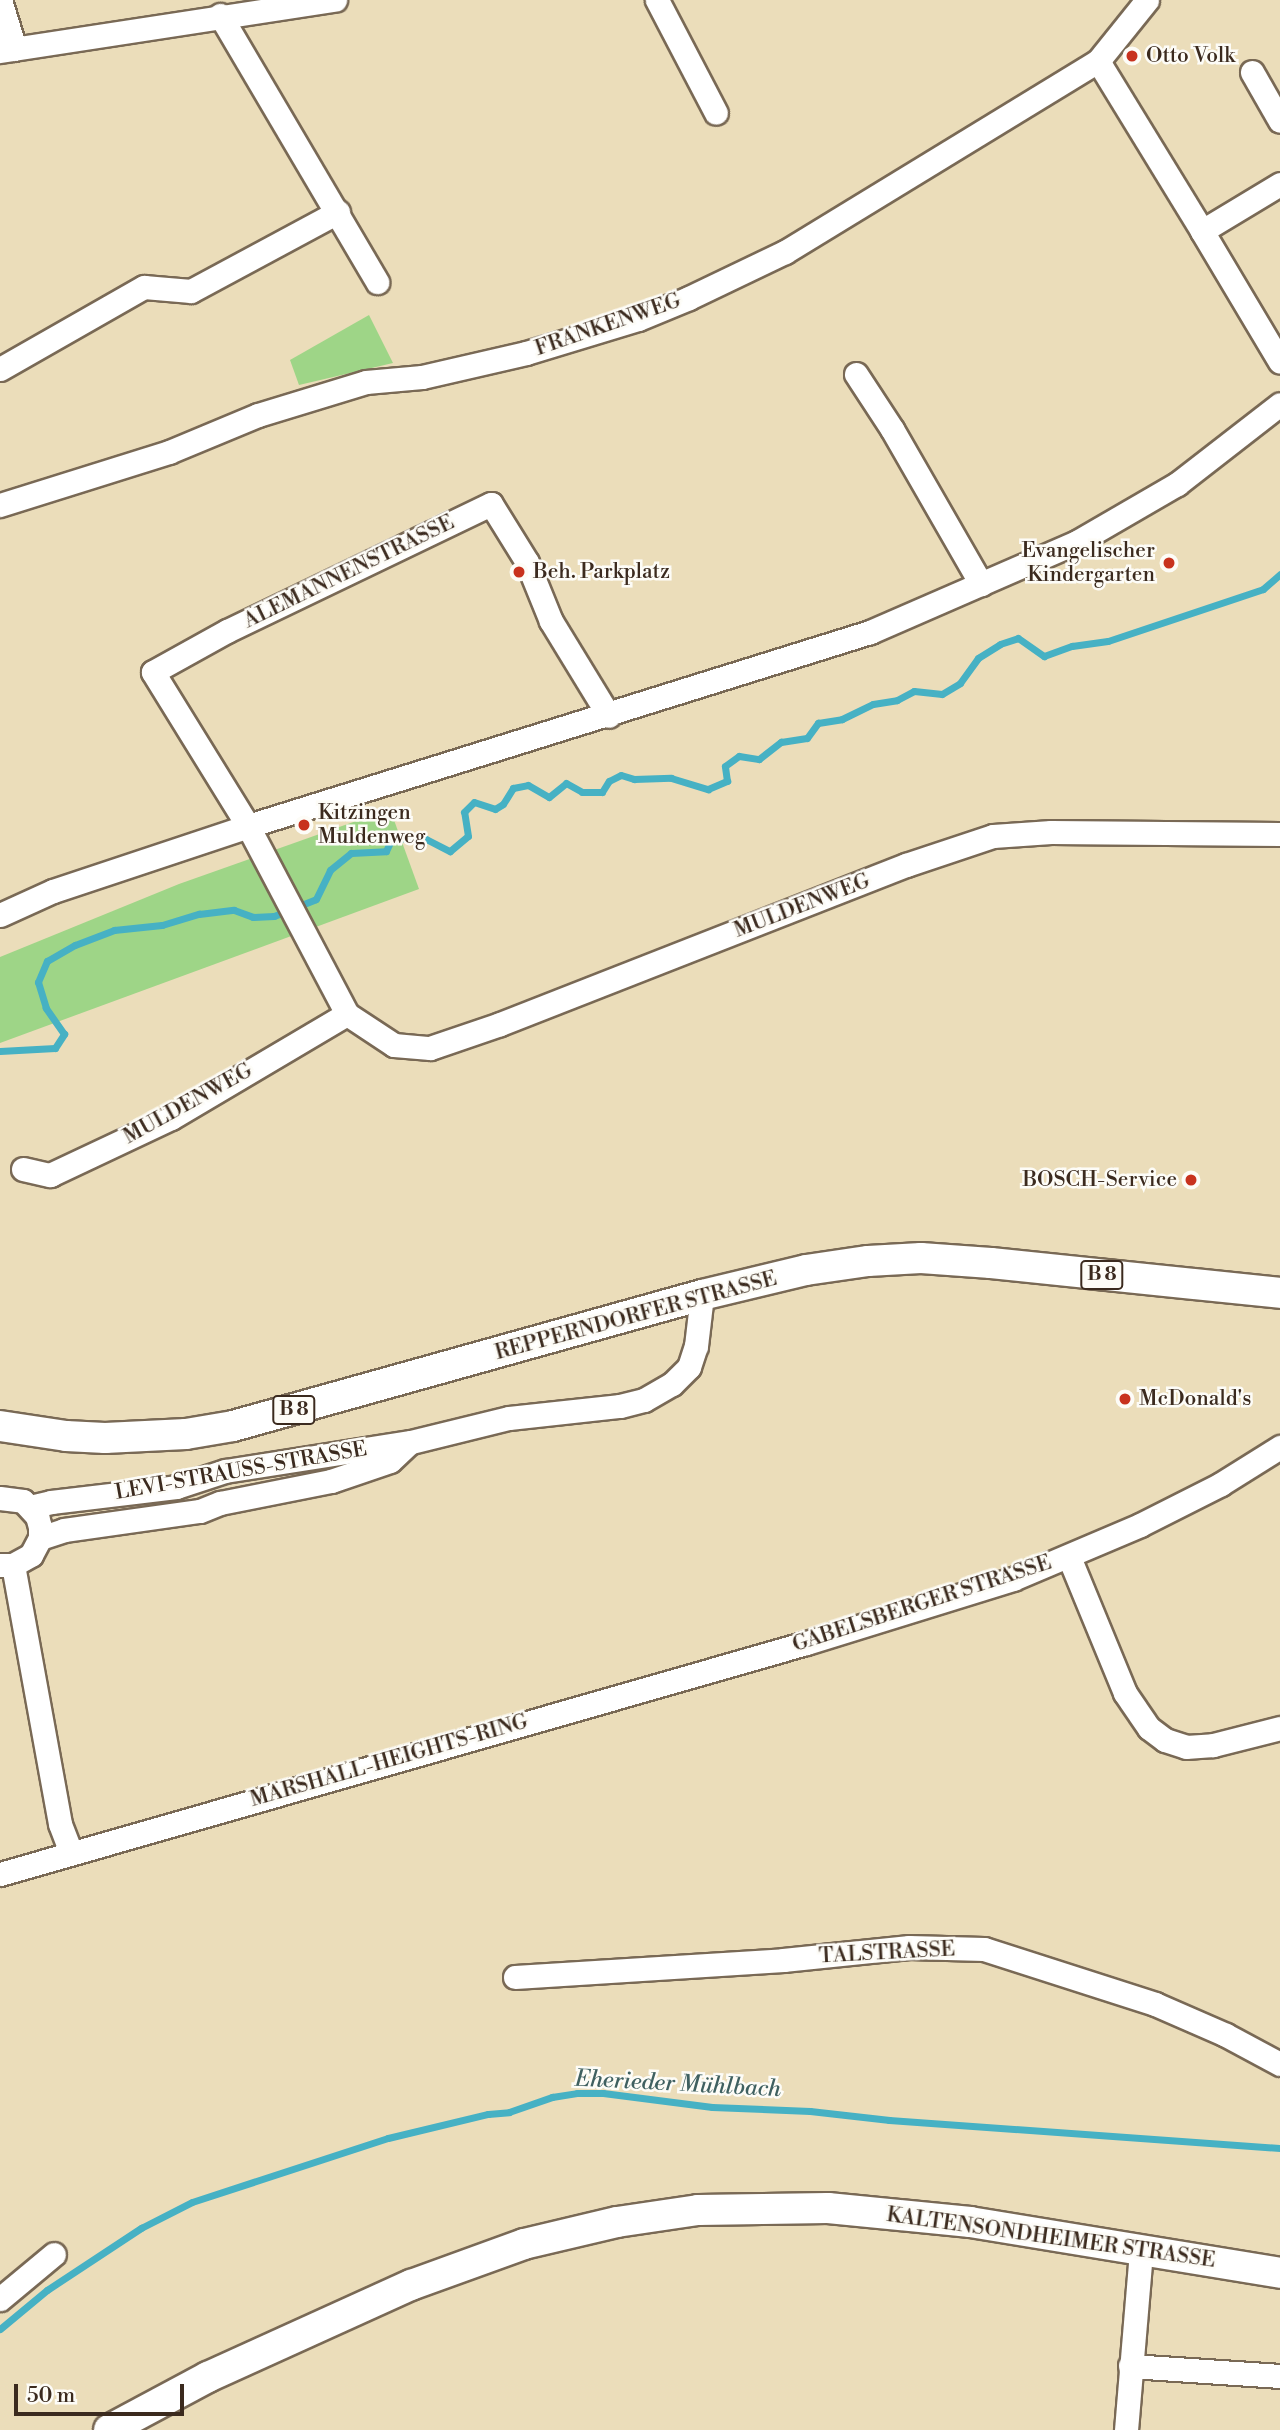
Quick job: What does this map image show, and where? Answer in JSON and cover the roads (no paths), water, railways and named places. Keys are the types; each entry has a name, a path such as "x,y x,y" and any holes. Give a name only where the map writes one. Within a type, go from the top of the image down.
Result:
{"main road":[{"name":"REPPERNDORFER STRASSE","path":"0,1426 66,1436 105,1438 186,1434 233,1426 702,1295 806,1270 868,1261 921,1258 1280,1293"},
{"name":"KALTENSONDHEIMER STRASSE","path":"109,2430 208,2377 411,2286 524,2244 617,2222 698,2210 828,2208 970,2222 1280,2273"}],"street":[{"path":"0,0 8,50 220,15 335,0"},
{"path":"657,0 716,113"},
{"name":"FRANKENWEG","path":"0,505 169,452 258,415 366,382 422,377 526,353 638,319 785,252 1098,61 1147,0"},
{"path":"220,15 377,282"},
{"path":"1098,61 1280,362"},
{"path":"1252,72 1280,121"},
{"path":"1202,232 1280,184"},
{"path":"0,369 144,287 191,291 338,212"},
{"path":"856,374 892,429 981,584"},
{"path":"0,915 53,891 248,826 609,716 870,632 1077,542 1178,484 1280,404"},
{"name":"ALEMANNENSTRASSE","path":"248,826 153,672 239,625 491,505 527,562 551,621 609,716"},
{"name":"MULDENWEG","path":"248,826 347,1014 394,1045 430,1048 500,1024 906,865 993,836 1051,832 1280,834"},
{"name":"MULDENWEG","path":"23,1169 51,1175 171,1118 347,1014"},
{"name":"LEVI-STRAUSS-STRASSE","path":"0,1498 13,1498 30,1507 51,1502 176,1487 225,1471 411,1442 509,1418 620,1406 644,1399 672,1384 689,1367 696,1346 702,1295"},
{"name":"LEVI-STRAUSS-STRASSE","path":"40,1538 64,1530 200,1511 220,1503 331,1481 390,1461 411,1442"},
{"name":"GABELSBERGER STRASSE","path":"708,1669 909,1612 1013,1579 1069,1557 1221,1484 1280,1447"},
{"path":"30,1507 40,1527 40,1538 31,1555 7,1565 60,1824 71,1853"},
{"path":"1069,1557 1125,1693 1149,1728 1165,1740 1186,1747 1213,1745 1280,1728"},
{"name":"MARSHALL-HEIGHTS-RING","path":"0,1874 708,1669"},
{"name":"TALSTRASSE","path":"515,1977 770,1961 909,1947 984,1949 1155,2004 1226,2035 1280,2064"},
{"path":"1126,2430 1141,2251"},
{"path":"0,2300 54,2254"},
{"path":"1130,2366 1280,2376"}],"waterway":[{"path":"0,1051 55,1048 64,1034 46,1008 38,982 47,961 75,945 114,930 162,925 199,914 234,910 253,917 274,916 316,899 330,870 351,853 386,851 392,838 426,839 450,851 468,836 464,812 474,802 495,809 503,804 513,788 528,785 549,797 566,783 582,792 602,792 609,781 621,775 634,779 671,778 708,789 727,781 725,766 739,756 759,759 781,742 807,738 818,723 842,719 873,704 897,700 914,691 942,694 960,683 978,658 1000,644 1018,638 1044,656 1072,646 1108,641 1263,589 1280,574"},
{"name":"Eherieder Mühlbach","path":"0,2329 47,2290 141,2228 192,2202 388,2138 488,2114 509,2112 552,2097 577,2093 603,2093 712,2107 810,2111 889,2120 1280,2148"}],"place":[{"name":"Otto Volk","path":"1132,56"},
{"name":"Evangelischer Kindergarten","path":"1169,563"},
{"name":"Beh. Parkplatz","path":"519,572"},
{"name":"Kitzingen Muldenweg","path":"304,825"},
{"name":"BOSCH-Service","path":"1191,1180"},
{"name":"McDonald's","path":"1125,1399"}]}
